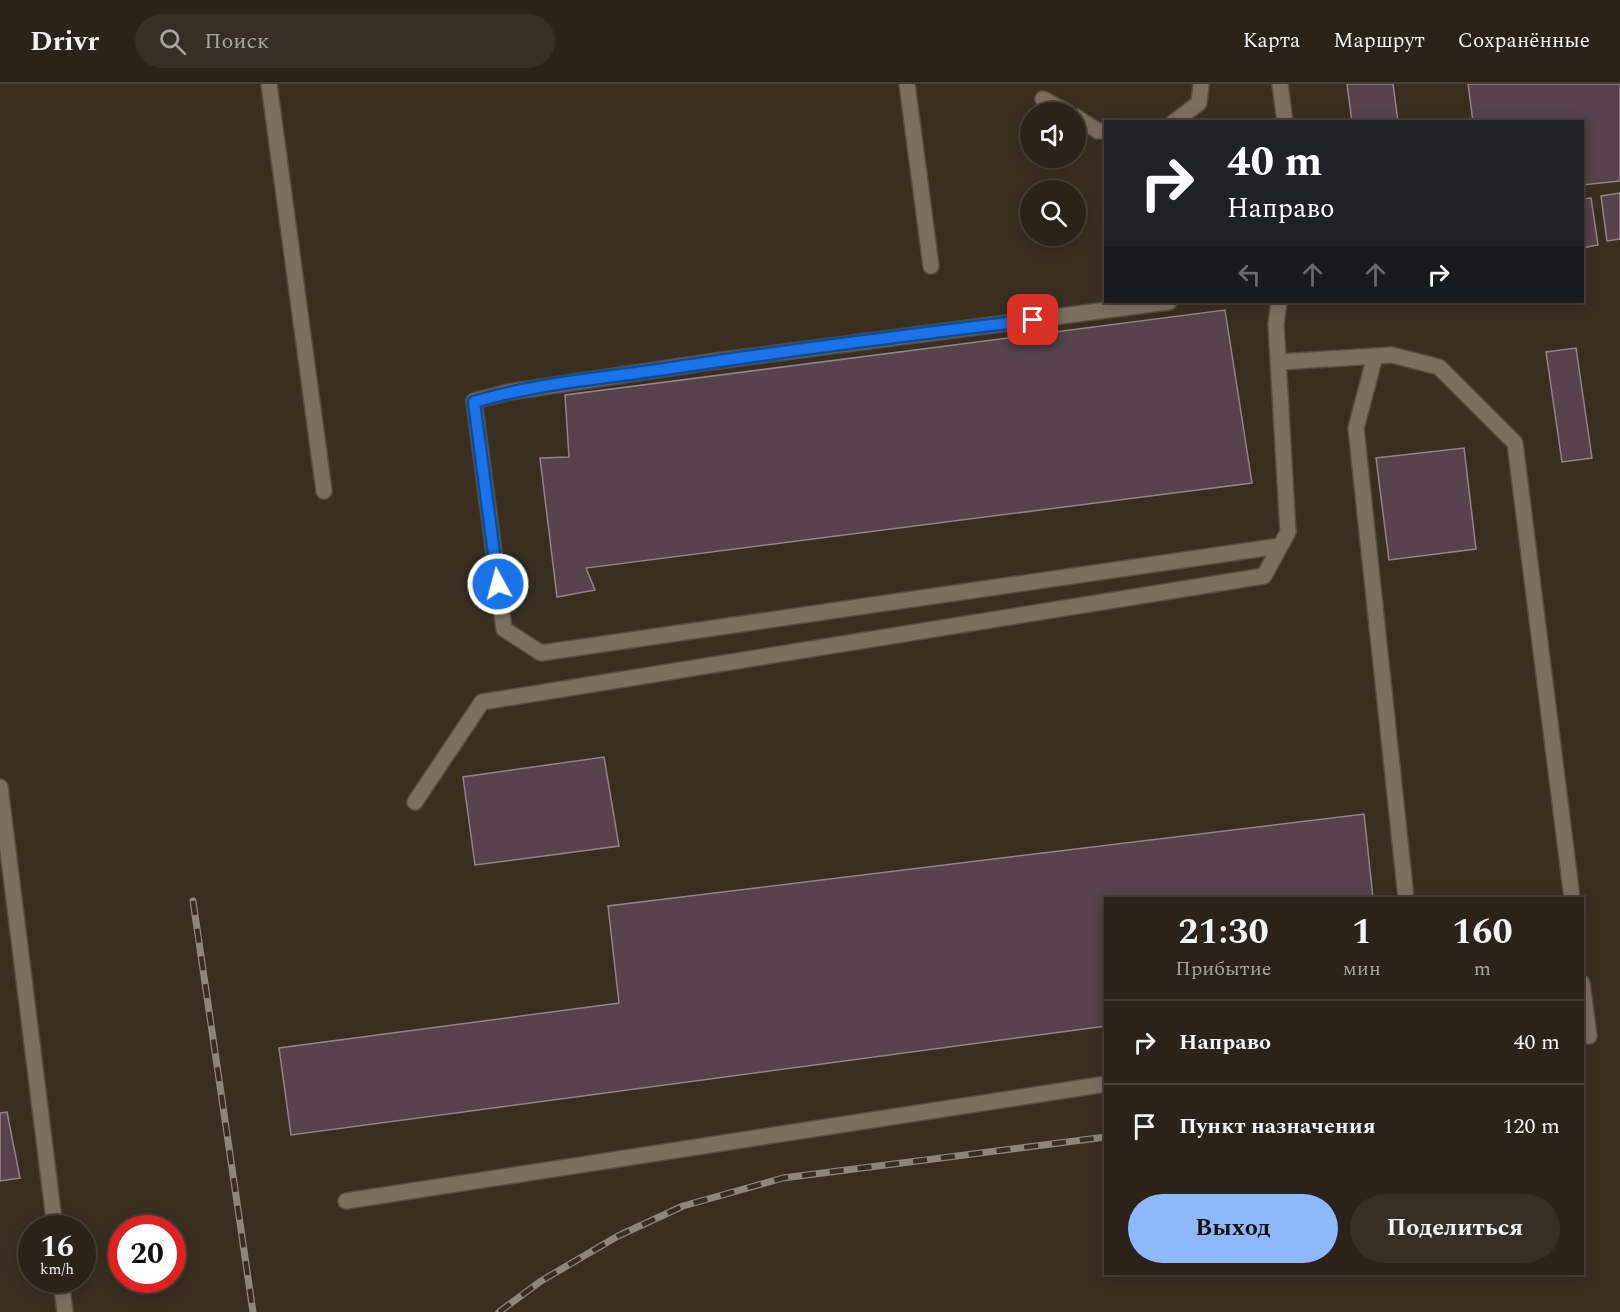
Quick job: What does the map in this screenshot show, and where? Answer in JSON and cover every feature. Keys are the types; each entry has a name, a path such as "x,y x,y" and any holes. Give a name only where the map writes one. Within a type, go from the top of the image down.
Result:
{"lane":[{"path":"269,84 324,491"},
{"path":"907,84 931,266"},
{"path":"1177,120 1199,103 1202,84"},
{"path":"1280,84 1285,120"},
{"path":"1043,99 1049,102"},
{"path":"1086,123 1098,131 1104,131"},
{"path":"1161,303 716,361 509,392 474,402 504,629 541,653 1280,546"},
{"path":"415,802 482,702 1264,576 1288,532 1276,324 1279,303"},
{"path":"1279,362 1392,355 1438,367 1515,442 1572,897"},
{"path":"1375,356 1356,428 1406,897"},
{"path":"0,787 53,1215"},
{"path":"1584,997 1589,1036"},
{"path":"346,1200 1104,1084"},
{"path":"63,1293 65,1312"}],"building":[{"path":"1347,84 1393,84 1398,120 1352,120"},
{"path":"1468,84 1620,84 1620,181 1584,185 1584,120 1473,120"},
{"path":"1620,193 1620,239 1607,241 1601,196"},
{"path":"1591,198 1598,245 1584,248 1584,199"},
{"path":"1225,310 1252,483 586,568 595,590 557,597 540,458 569,457 565,395"},
{"path":"1576,348 1592,458 1562,462 1546,352"},
{"path":"1464,448 1476,549 1389,560 1376,458"},
{"path":"604,757 619,846 475,865 463,777"},
{"path":"1364,814 1373,897 1104,897 1104,1026 291,1135 279,1048 619,1003 608,906"},
{"path":"7,1112 20,1178 0,1181 0,1113"}],"railway":[{"path":"193,901 253,1312"},
{"path":"499,1312 541,1281 618,1236 683,1206 783,1178 1104,1137"}],"route":[{"path":"498,584 474,402 509,392 716,361 1033,320"}]}
